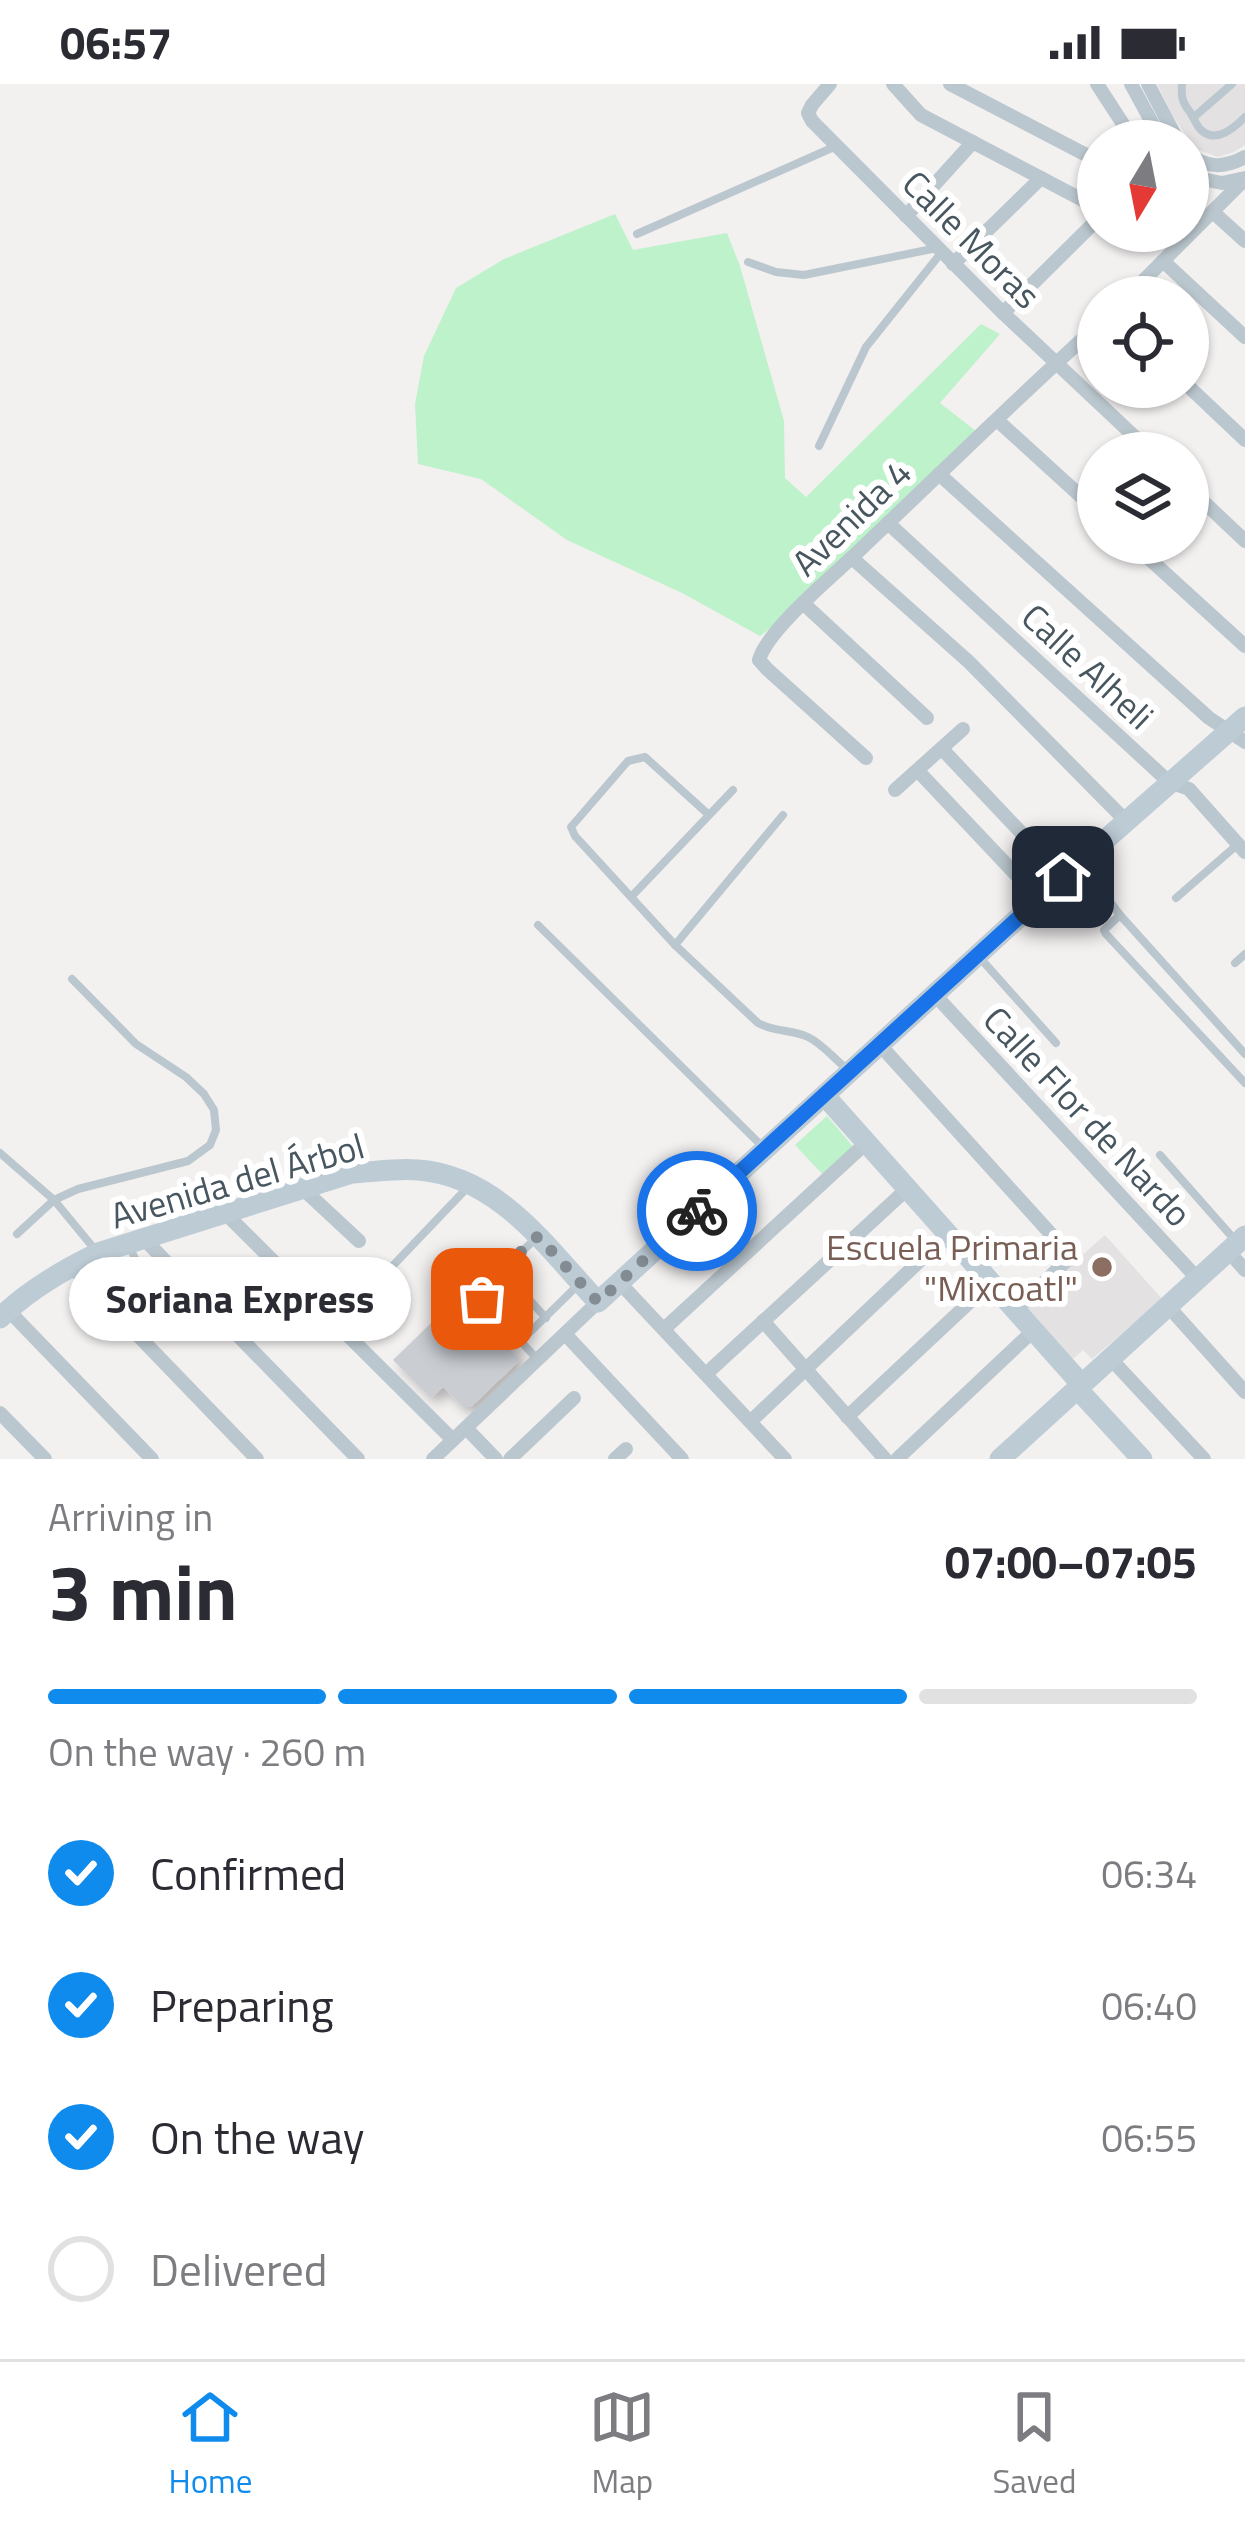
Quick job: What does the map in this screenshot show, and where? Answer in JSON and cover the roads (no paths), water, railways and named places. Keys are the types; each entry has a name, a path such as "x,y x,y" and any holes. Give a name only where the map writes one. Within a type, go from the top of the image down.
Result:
{"street":[{"name":"Calle Moras","path":"830,84 808,113 836,146 1130,432"},
{"path":"893,84 921,115 1077,197"},
{"path":"950,84 1077,150"},
{"path":"1096,84 1120,120"},
{"path":"1130,84 1150,120"},
{"path":"1148,84 1167,120"},
{"path":"907,216 973,142"},
{"path":"1209,165 1226,166 1245,157"},
{"path":"944,255 1041,178"},
{"path":"1209,180 1245,179"},
{"path":"1214,213 1245,179"},
{"path":"1209,212 1245,241"},
{"path":"1003,313 1077,240"},
{"path":"1148,276 1168,252"},
{"path":"1163,261 1245,337"},
{"name":"Avenida 4","path":"866,758 759,660 762,649 803,603 1077,344"},
{"path":"1209,406 1245,440"},
{"path":"997,420 1077,493"},
{"path":"939,474 1209,718 1240,730"},
{"path":"1209,507 1245,541"},
{"name":"Calle Alheli","path":"888,523 1169,782 1189,789 1241,848"},
{"path":"853,558 969,662 1126,821"},
{"path":"1155,564 1245,646"},
{"path":"803,603 927,718"},
{"path":"896,790 963,730"},
{"path":"434,1459 618,1281 1071,870 1169,782 1240,730"},
{"path":"943,749 1071,870"},
{"path":"920,772 1040,899"},
{"name":"Calle Flor de Nardo","path":"935,995 1197,1278"},
{"path":"880,1045 1069,1254 1016,1310"},
{"path":"826,1096 1142,1459"},
{"path":"664,1330 866,1143"},
{"name":"Avenida del Árbol","path":"4,1314 34,1290 98,1253 352,1173 406,1170 472,1183 497,1198 598,1302"},
{"path":"302,1188 359,1241"},
{"path":"706,1374 907,1189"},
{"path":"225,1213 453,1440"},
{"path":"751,1421 947,1234"},
{"path":"136,1241 358,1459"},
{"path":"1006,1457 1237,1244 1245,1270"},
{"path":"71,1266 256,1459"},
{"path":"618,1281 785,1459"},
{"path":"847,1417 990,1283"},
{"path":"1167,1305 1245,1392"},
{"path":"4,1314 152,1459"},
{"path":"764,1322 885,1459"},
{"path":"897,1459 1033,1330"},
{"path":"566,1335 682,1459"},
{"path":"1110,1358 1204,1459"},
{"path":"510,1459 574,1398"},
{"path":"0,1413 45,1459"},
{"path":"466,1428 496,1459"}],"lane":[{"path":"1182,84 1181,97 1201,130 1215,136 1231,131 1245,117"},
{"path":"1194,117 1232,84"},
{"path":"637,234 836,146"},
{"path":"748,262 804,275 944,255"},
{"path":"819,446 866,347 944,255"},
{"path":"709,815 645,758 628,760 571,827 675,945 758,1023 812,1038 850,1072"},
{"path":"631,897 734,790"},
{"path":"675,945 783,814"},
{"path":"1176,898 1241,848"},
{"path":"1071,870 1120,915 1245,1054"},
{"path":"1120,915 1104,930 1106,934 1245,1083"},
{"path":"538,925 766,1150"},
{"path":"1235,963 1245,954"},
{"path":"978,956 1056,1042"},
{"path":"16,1234 54,1200 78,1189 188,1161 210,1145 216,1130 214,1110 204,1094 136,1044 72,979"},
{"path":"0,1154 54,1200 98,1253"},
{"path":"1160,1155 1237,1244"},
{"path":"361,1299 472,1183"},
{"path":"538,1236 480,1292 538,1360"},
{"path":"136,1241 147,1286 178,1325"},
{"path":"502,1270 546,1318"},
{"path":"522,1340 580,1283"}],"place":[{"name":"Escuela Primaria \"Mixcoatl\"","path":"1102,1267"},
{"name":"Soriana Express","path":"482,1299"}]}
